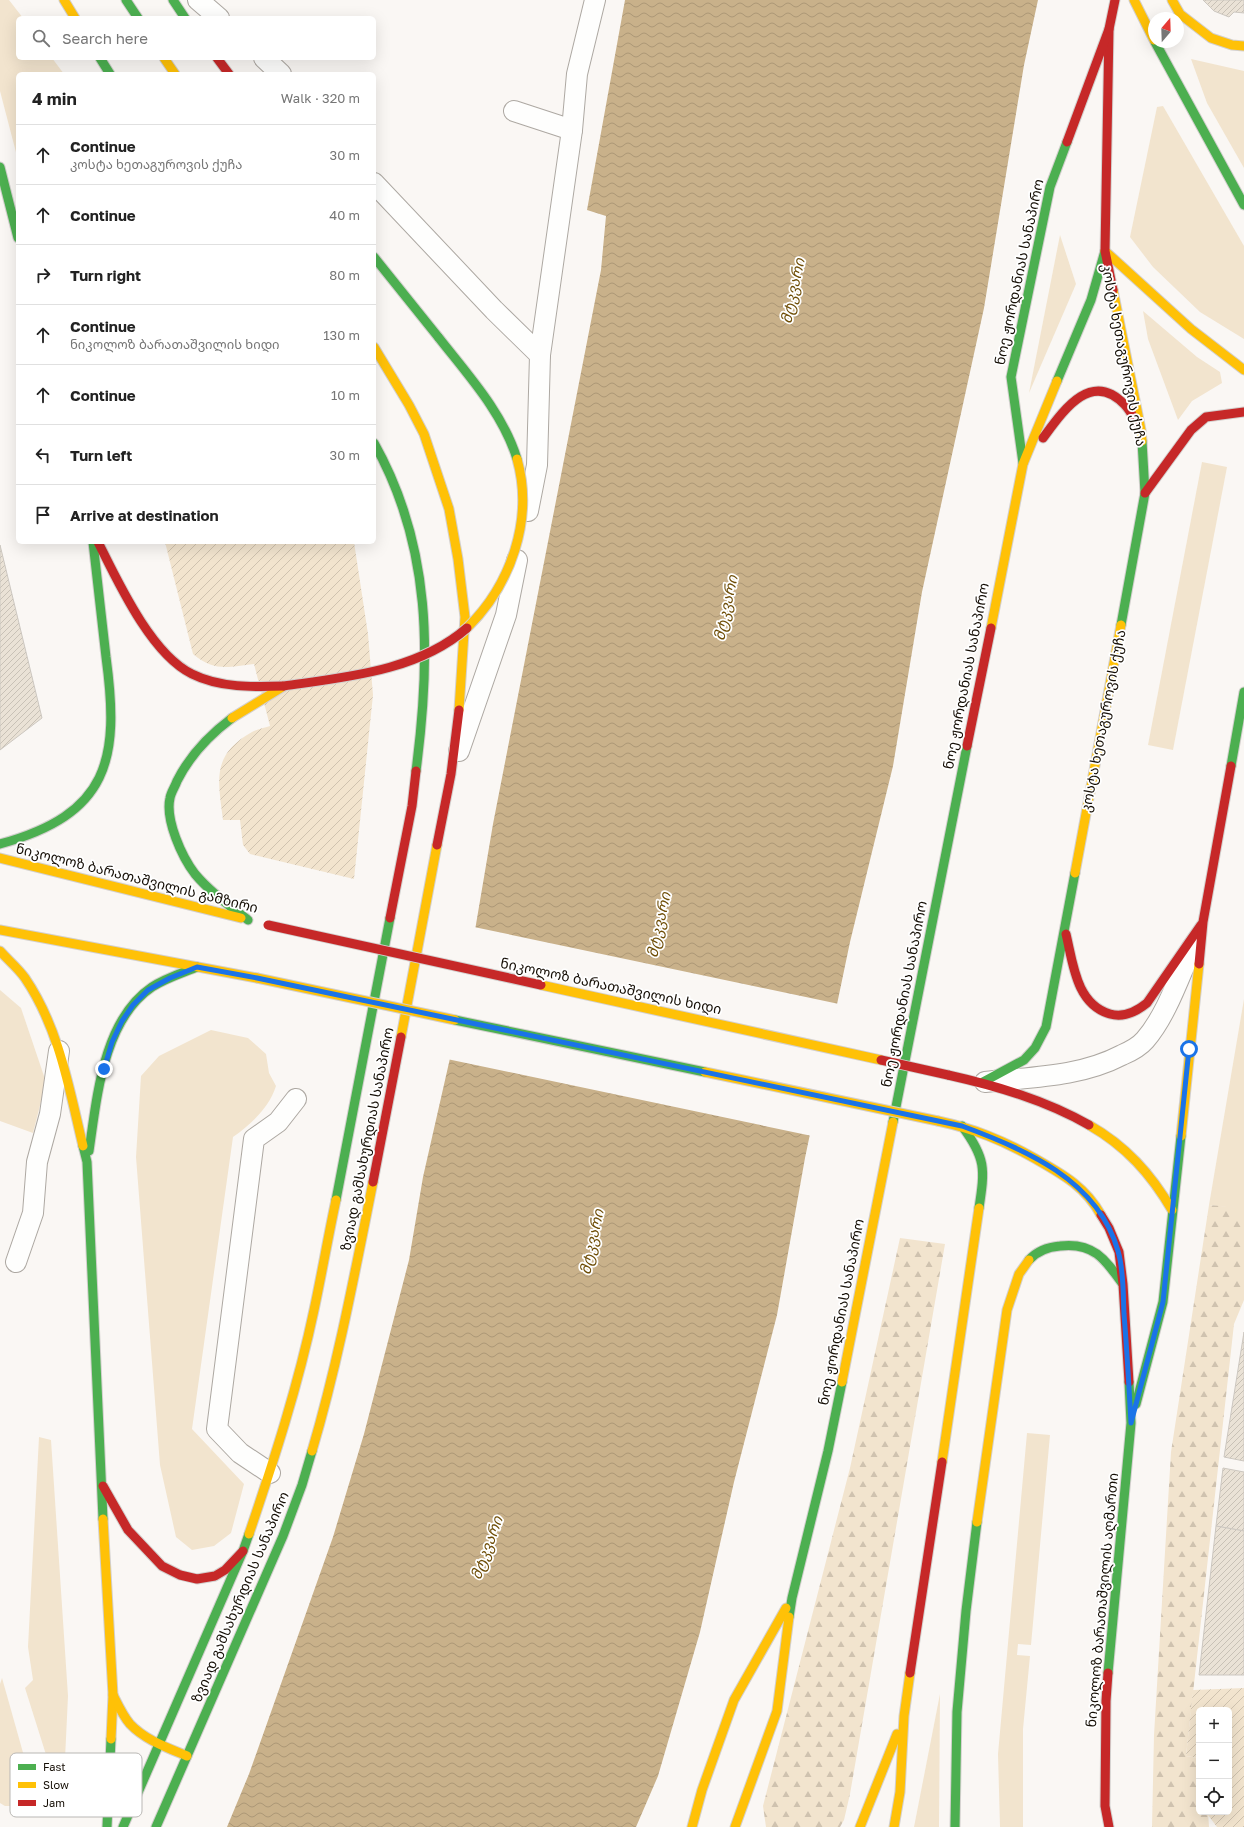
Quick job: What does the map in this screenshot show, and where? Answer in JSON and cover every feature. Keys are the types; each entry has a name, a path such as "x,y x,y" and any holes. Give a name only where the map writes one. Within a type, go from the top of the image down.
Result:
{"main road":[{"path":"64,0 74,16"},
{"path":"126,0 137,16"},
{"path":"173,0 184,16"},
{"name":"ნოე ჟორდანიას სანაპირო","path":"1023,464 1011,377 1050,187 1109,29 1115,0"},
{"path":"1134,0 1148,27"},
{"path":"1172,0 1180,14 1211,38 1232,45 1244,46"},
{"name":"კოსტა ხეთაგუროვის ქუჩა","path":"983,1082 1024,1060 1035,1048 1046,1027 1145,493 1141,430 1105,250 1109,29"},
{"path":"1158,48 1176,83 1244,205"},
{"path":"101,60 109,72"},
{"path":"165,60 174,72"},
{"path":"218,60 227,72"},
{"path":"0,167 16,230"},
{"path":"1105,250 1190,329 1244,370"},
{"name":"ნოე ჟორდანიას სანაპირო","path":"735,1827 777,1711 792,1598 830,1443 1023,464 1091,300 1105,250"},
{"path":"99,544 123,593 147,629 179,667 202,678 229,685 253,687 284,686 346,677 391,667 434,651 458,636 480,616 501,584 516,552 524,509 522,475 516,454 502,423 486,397 376,259"},
{"name":"ზვიად გამსახურდიას სანაპირო","path":"156,1827 283,1536 302,1486 323,1414 358,1264 451,774 461,689 465,617 457,552 449,509 424,434 409,404 376,350"},
{"path":"1023,464 1061,414 1080,394 1092,390 1100,389 1110,392 1124,403 1141,430"},
{"path":"1145,493 1191,430 1206,417 1227,413 1244,412"},
{"path":"1227,413 1244,420"},
{"name":"ზვიად გამსახურდიას სანაპირო","path":"142,1783 243,1552 270,1473 292,1397 314,1311 412,806 421,734 427,664 424,600 416,557 399,494 376,447"},
{"path":"0,844 19,840 73,812 89,796 100,777 105,763 112,721 110,688 93,544"},
{"path":"258,922 205,886 189,866 178,843 170,816 170,798 188,759 202,744 221,726 247,708 284,686"},
{"path":"1172,1210 1203,922 1244,692"},
{"name":"ნიკოლოზ ბარათაშვილის გამზირი","path":"0,858 258,922"},
{"name":"ნიკოლოზ ბარათაშვილის ხიდი","path":"258,922 983,1082"},
{"path":"1064,925 1076,974 1086,997 1093,1007 1106,1014 1122,1016 1137,1010 1147,1003 1203,922"},
{"path":"0,930 197,967"},
{"path":"0,951 28,984 36,996 60,1049 87,1162 101,1482 113,1694 110,1753"},
{"path":"87,1162 104,1069 112,1042 122,1021 133,1005 148,990 170,978 197,967"},
{"name":"ნიკოლოზ ბარათაშვილის აღმართი","path":"197,967 257,978 962,1126 1001,1140 1048,1164 1068,1177 1087,1196 1110,1228 1119,1252 1123,1284 1131,1423 1106,1702 1105,1806 1109,1827"},
{"path":"983,1082 1059,1110 1116,1141 1138,1161 1154,1180 1172,1210"},
{"path":"894,1827 900,1792 904,1716 984,1176 984,1161 974,1141 962,1126"},
{"name":"ნიკოლოზ ბარათაშვილის აღმართი","path":"1131,1423 1163,1302 1172,1210"},
{"path":"955,1827 957,1713 964,1626 978,1510 1007,1310 1013,1285 1023,1267 1036,1253 1048,1247 1069,1245 1082,1245 1096,1252 1107,1262 1123,1284"},
{"path":"101,1482 128,1530 162,1566 180,1575 197,1579 215,1576 225,1570 243,1552"},
{"name":"ნოე ჟორდანიას სანაპირო","path":"692,1827 702,1790 734,1700 792,1598"},
{"path":"113,1694 124,1716 134,1728 159,1744 187,1756"},
{"path":"860,1827 904,1716"},
{"path":"107,1817 107,1827"},
{"name":"ზვიად გამსახურდიას სანაპირო","path":"123,1827 127,1817"}],"lane":[{"path":"198,0 216,16"},
{"path":"451,774 508,607 537,465 540,355 572,130 577,74 595,0"},
{"path":"266,60 279,72"},
{"path":"514,111 572,130"},
{"path":"376,185 494,310 540,355"},
{"path":"983,1082 1072,1074 1109,1062 1130,1051 1144,1040 1166,1008 1203,922"},
{"path":"16,1262 33,1213 37,1162 50,1114 60,1049"},
{"path":"270,1473 240,1453 217,1428 254,1139 278,1122 296,1099"}],"green space":[{"path":"0,0 9,0 21,16 16,16 16,60 54,60 62,72 16,72 16,152 0,91"},
{"path":"1191,59 1244,71 1244,168 1207,103"},
{"path":"1163,106 1244,246 1244,339 1200,312 1153,267 1130,237 1157,107"},
{"path":"1060,235 1076,284 1029,393"},
{"path":"1143,311 1197,357 1220,372 1222,383 1192,401 1178,420 1148,339"},
{"path":"1202,462 1227,467 1173,750 1148,745"},
{"path":"166,544 354,544 368,634 373,695 354,879 250,854 243,845 240,820 223,820 219,781 223,759 229,750 239,741 252,732 270,726 254,664 229,667 215,666 208,664 193,654"},
{"path":"0,990 21,1008 46,1082 33,1133 0,1121"},
{"path":"1244,999 1244,1209 1209,1205"},
{"path":"211,1030 248,1038 266,1054 269,1073 276,1086 269,1101 259,1115 233,1137 192,1429 244,1484 231,1533 214,1546 192,1550 176,1537 160,1465 136,1157 141,1076 159,1056"},
{"path":"1209,1205 1244,1208 1244,1300 1234,1324 1186,1756 1196,1758 1196,1815 1208,1815 1209,1827 1152,1827 1154,1735 1171,1452"},
{"path":"900,1238 945,1244 850,1794 844,1820 840,1827 766,1827 763,1806 850,1468"},
{"path":"1027,1433 1050,1435 1031,1645 1018,1644 1017,1655 1030,1656 1023,1729 1023,1827 1000,1827 998,1754"},
{"path":"39,1437 51,1440 68,1696 65,1753 45,1753 25,1688 33,1680 28,1647"},
{"path":"2,1678 23,1753 10,1753 10,1806 5,1806 0,1803 0,1684"},
{"path":"1244,1688 1244,1827 1217,1827 1208,1815 1232,1815 1232,1707 1196,1707 1196,1758 1186,1756 1193,1690"},
{"path":"940,1694 939,1827 914,1827"}],"water":[{"name":"მტკვარი","path":"625,0 1038,0 1024,65 984,308 922,592 893,766 850,942 805,1158 777,1315 734,1482 700,1632 658,1776 636,1827 227,1827 249,1774 333,1537 364,1434 409,1260 423,1177 463,1001 493,824 601,270 606,216 587,210"}],"pier":[{"path":"474,927 839,1004 812,1136 447,1059 461,1001"}],"building":[{"path":"1203,0 1244,0 1244,13 1234,12 1229,17 1214,11"},
{"path":"0,545 42,718 0,750"},
{"path":"1244,1332 1244,1461 1224,1457"},
{"path":"1223,1468 1244,1472 1244,1531 1216,1526"},
{"path":"1216,1526 1244,1531 1244,1675 1199,1675"}],"traffic: fast":[{"path":"126,0 137,16"},
{"path":"173,0 184,16"},
{"path":"1158,48 1244,205"},
{"path":"101,60 109,72"},
{"path":"1023,463 1011,377 1050,187 1067,142"},
{"path":"0,167 16,230"},
{"path":"1057,381 1091,300 1105,251"},
{"path":"376,259 439,338"},
{"path":"439,338 473,380 494,410 511,442 517,459"},
{"path":"1121,625 1145,493 1142,441"},
{"path":"376,447 393,482 407,522 417,562 425,644 424,686 416,771"},
{"path":"0,844 36,832 65,817 85,799 99,778 107,754 111,725 110,693 93,544"},
{"path":"1231,766 1244,692"},
{"path":"232,718 207,739 194,754 177,781 171,794 169,807 172,827 180,848 190,867 201,881 214,893 248,920"},
{"path":"893,1122 967,746"},
{"path":"983,1082 1024,1060 1035,1048 1046,1027 1075,873"},
{"path":"336,1200 390,918"},
{"path":"89,1151 95,1107 105,1061 113,1039 123,1019 136,1001 152,987 168,978 197,967"},
{"path":"455,1020 705,1072"},
{"path":"962,1126 976,1147 982,1164 983,1173 979,1208"},
{"path":"1136,1404 1163,1302 1181,1136"},
{"path":"83,1146 87,1162 103,1519"},
{"path":"1029,1260 1039,1252 1051,1247 1071,1245 1081,1247 1090,1250 1104,1260 1122,1283"},
{"path":"789,1617 792,1598 828,1451 842,1382"},
{"path":"1108,1673 1131,1423 1129,1382"},
{"path":"156,1827 283,1536 302,1485 312,1451"},
{"path":"955,1827 957,1712 966,1611 977,1522"},
{"path":"142,1783 249,1534"},
{"path":"110,1753 111,1739"},
{"path":"107,1817 107,1827"},
{"path":"123,1827 127,1817"}],"traffic: slow":[{"path":"64,0 74,16"},
{"path":"1134,0 1148,28"},
{"path":"1172,0 1180,14 1211,38 1232,45 1244,46"},
{"path":"165,60 174,72"},
{"path":"1105,251 1191,329 1244,370"},
{"path":"1113,290 1142,441"},
{"path":"376,350 409,405 424,434 449,509 458,559 465,617 459,710"},
{"path":"991,628 1023,464 1057,381"},
{"path":"467,628 496,592 507,571 515,550 523,505 522,482 517,459"},
{"path":"1075,873 1121,625"},
{"path":"232,718 284,686"},
{"path":"401,1037 437,845"},
{"path":"0,858 241,918"},
{"path":"0,930 257,978"},
{"path":"0,951 25,978 37,997 55,1038 62,1059 83,1146"},
{"path":"1181,1136 1199,964"},
{"path":"257,978 455,1020"},
{"path":"541,985 881,1060"},
{"path":"705,1072 938,1121"},
{"path":"938,1121 988,1136 1011,1146 1044,1164 1063,1175 1080,1188 1088,1196 1101,1215"},
{"path":"842,1382 893,1122"},
{"path":"1089,1125 1115,1142 1136,1162 1155,1184 1172,1210"},
{"path":"312,1451 338,1351 373,1182"},
{"path":"249,1534 301,1367 336,1200"},
{"path":"942,1462 979,1208"},
{"path":"977,1522 1007,1310 1019,1274 1029,1260"},
{"path":"103,1519 113,1695 111,1739"},
{"path":"692,1827 702,1790 734,1700 786,1608"},
{"path":"735,1827 777,1711 789,1617"},
{"path":"894,1827 900,1792 904,1716 910,1673"},
{"path":"113,1695 125,1718 136,1730 157,1743 187,1756"},
{"path":"860,1827 897,1734"}],"traffic: jam":[{"path":"1067,142 1109,29 1115,0"},
{"path":"1109,29 1105,251 1113,290"},
{"path":"218,60 228,72"},
{"path":"1043,438 1059,416 1069,406 1079,398 1089,393 1101,391 1113,395 1125,405 1137,423"},
{"path":"1145,493 1191,430 1206,417 1244,412"},
{"path":"99,544 115,577 137,616 163,651 177,664 192,674 214,682 237,686 284,686"},
{"path":"284,686 356,675 404,663 426,654 448,642 467,628"},
{"path":"967,746 991,628"},
{"path":"437,845 451,774 459,710"},
{"path":"1199,964 1203,922 1231,766"},
{"path":"390,918 412,806 416,771"},
{"path":"268,925 541,985"},
{"path":"1066,934 1074,969 1083,992 1099,1009 1110,1014 1125,1015 1139,1009 1147,1003 1201,925"},
{"path":"373,1182 401,1037"},
{"path":"881,1060 948,1075"},
{"path":"948,1075 985,1084 1038,1101 1089,1125"},
{"path":"1101,1215 1109,1228 1119,1252 1123,1284 1129,1382"},
{"path":"910,1673 942,1462"},
{"path":"103,1486 128,1530 162,1566 180,1575 197,1579 215,1576 225,1570 243,1551"},
{"path":"1108,1673 1106,1701 1105,1806 1109,1827"}],"route":[{"path":"104,1069 112,1042 122,1021 133,1005 148,990 170,978 197,967 257,978 962,1126 1001,1140 1068,1177 1087,1196 1110,1228 1119,1252 1123,1284 1131,1423 1163,1302 1189,1049"}]}
